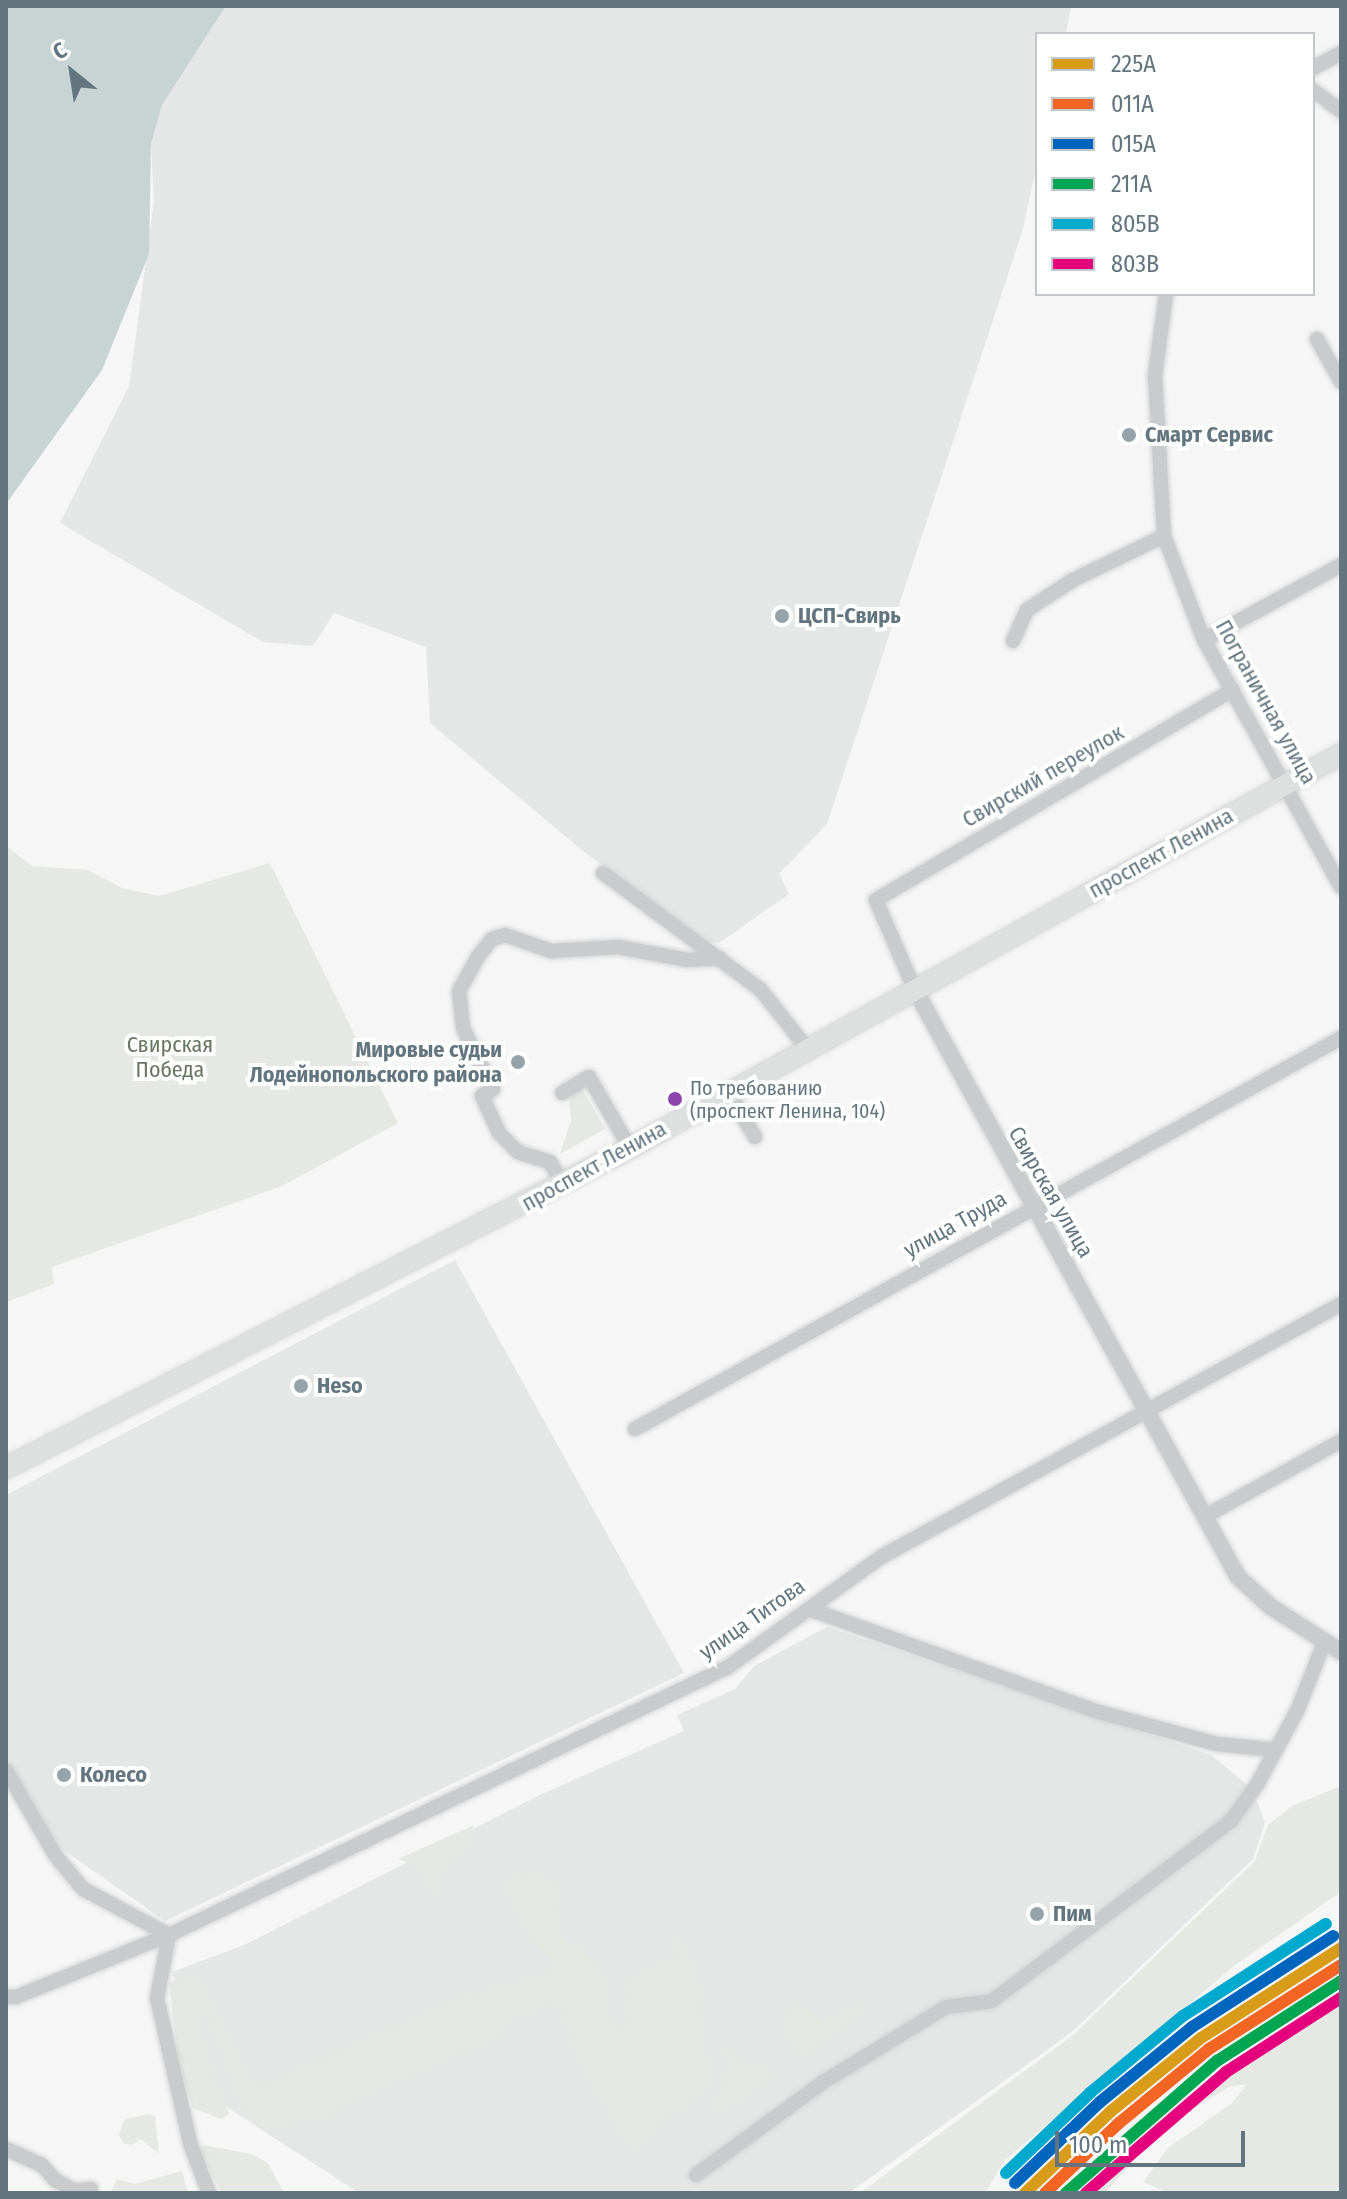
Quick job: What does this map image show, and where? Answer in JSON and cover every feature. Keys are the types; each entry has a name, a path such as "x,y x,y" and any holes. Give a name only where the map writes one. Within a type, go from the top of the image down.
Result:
{"main road":[{"name":"проспект Ленина","path":"6,1468 563,1184 1341,754"}],"street":[{"path":"1315,67 1341,53"},
{"path":"1315,92 1341,111"},
{"name":"Пограничная улица","path":"1166,296 1155,375 1164,536 1204,640 1341,887"},
{"path":"1317,339 1341,382"},
{"path":"1013,641 1027,610 1073,580 1164,536"},
{"path":"1204,640 1341,565"},
{"name":"Свирский переулок","path":"876,900 1233,690"},
{"path":"603,873 760,989 806,1047"},
{"name":"Свирская улица","path":"876,900 914,988 1238,1577 1324,1643 1341,1652"},
{"path":"563,1184 550,1162 518,1152 499,1133 482,1096 493,1089 463,1028 459,991 477,958 492,939 505,935 551,951 618,947 687,960 720,958"},
{"name":"улица Труда","path":"635,1429 1033,1205 1341,1038"},
{"path":"562,1093 589,1077 630,1148"},
{"path":"729,1093 755,1137"},
{"name":"улица Титова","path":"6,1997 16,1997 169,1935 728,1667 881,1557 1341,1304"},
{"path":"1200,1510 1341,1441"},
{"path":"809,1609 1099,1712 1217,1744 1275,1750"},
{"path":"696,2175 822,2083 946,2007 992,2001 1231,1821 1275,1750 1314,1678 1324,1643"},
{"path":"6,1770 55,1855 83,1889 169,1935 157,1998 191,2146 209,2193"},
{"path":"6,2149 42,2165 55,2180 75,2191 91,2189"}],"shaded area":[{"path":"6,6 226,6 162,105 151,144 149,254 102,370 6,504"},
{"path":"226,6 1071,6 1066,32 1035,32 1035,173 1023,229 827,824 779,874 789,894 719,943 707,941 583,851 430,723 426,647 334,613 313,646 263,642 60,523 129,386 154,201 151,144 162,105"},
{"path":"455,1260 684,1673 165,1921 52,1842 6,1756 6,1495"},
{"path":"827,1627 1211,1755 1246,1784 1256,1799 1265,1823 1253,1859 1072,2032 849,2193 359,2193 216,2100 172,1972 244,1945 540,1795 684,1731 677,1715 735,1689 754,1666"}],"green space":[{"name":"Свирская Победа","path":"6,846 32,866 88,870 122,888 159,896 270,863 398,1123 282,1186 52,1267 54,1284 6,1302"},
{"path":"582,1089 605,1129 560,1154 571,1120 569,1098"},
{"path":"1341,1786 1341,1892 1235,1965 1005,2160 985,2193 860,2193 1073,2035 1255,1861 1268,1825 1292,1806"},
{"path":"474,1825 467,1844 436,1882 436,1901 418,1866 398,1859"},
{"path":"530,1871 554,1883 562,1899 556,1913 563,1941 581,1948 600,1970 609,2012 620,2031 627,2019 625,1981 677,1956 670,1937 677,1933 681,1940 701,1993 708,2083 691,2105 653,2126 647,2143 635,2151 627,2144 577,2058 558,2002 504,2022 501,2037 379,2088 325,2119 265,2125 256,2122 241,2102 211,2021 201,2013 198,2033 229,2114 221,2119 193,2108 179,2064 169,1983 187,1974 197,1976 254,2088 462,1997 550,1974 554,1961 527,1932 503,1883"},
{"path":"863,2001 866,2012 811,2051 800,2054 791,2047 787,2029 791,2004 809,2009 822,2024"},
{"path":"1341,2006 1341,2193 1169,2193 1143,2182 1168,2148 1232,2103 1247,2084 1229,2087 1181,2116 1148,2147 1130,2155 1132,2163 1105,2193 1084,2193 1117,2151 1226,2067 1288,2027"},
{"path":"725,2046 743,2061 780,2073 720,2114 714,2108 728,2064"},
{"path":"149,2114 155,2116 159,2154 141,2139 132,2145 123,2143 119,2134 125,2119"},
{"path":"203,2145 251,2154 268,2163 284,2193 222,2193 199,2150"},
{"path":"182,2171 188,2193 110,2193 117,2179 135,2184"}],"transit line":[{"name":"805В","path":"1006,2173 1091,2092 1183,2016 1326,1924"},
{"name":"015А","path":"1015,2183 1100,2102 1192,2027 1333,1936"},
{"name":"225А","path":"1025,2193 1110,2112 1201,2038 1341,1948"},
{"name":"011А","path":"1045,2193 1119,2123 1209,2049 1341,1965"},
{"name":"211А","path":"1066,2193 1217,2061 1341,1981"},
{"name":"803В","path":"1086,2193 1226,2072 1341,1998"}],"place":[{"name":"Смарт Сервис","path":"1129,435"},
{"name":"ЦСП-Свирь","path":"782,616"},
{"name":"Мировые судьи Лодейнопольского района","path":"518,1062"},
{"name":"По требованию (проспект Ленина, 104)","path":"675,1099"},
{"name":"Heso","path":"301,1386"},
{"name":"Колесо","path":"64,1775"},
{"name":"Пим","path":"1037,1914"}]}
